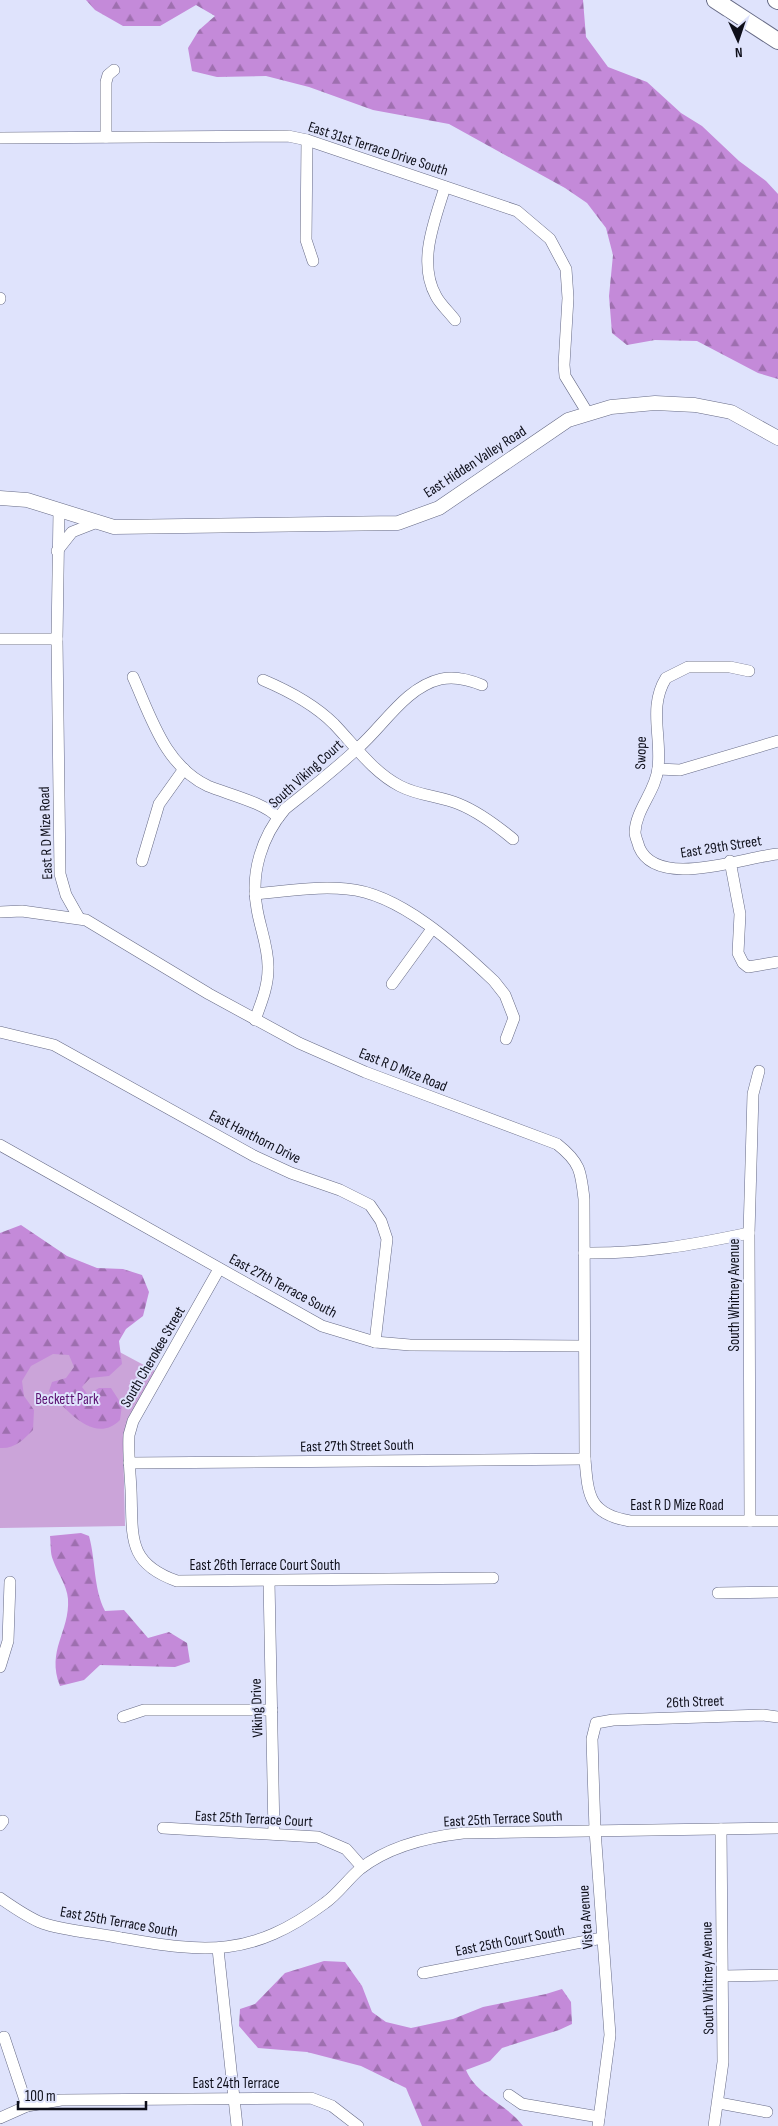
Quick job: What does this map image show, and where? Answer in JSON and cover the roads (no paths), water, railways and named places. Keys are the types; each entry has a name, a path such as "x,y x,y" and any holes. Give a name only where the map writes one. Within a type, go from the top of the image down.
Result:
{"highway":[{"path":"715,0 778,40"}],"main road":[{"name":"East Hidden Valley Road","path":"0,498 28,500 95,523 122,527 398,523 439,508 568,420 587,412 611,407 655,403 695,405 731,412 778,438"}],"street":[{"path":"106,137 106,82 108,75 114,70"},
{"name":"East 31st Terrace Drive South","path":"0,138 281,135 307,140 517,212 550,239 566,269 568,298 564,365 566,376 587,412"},
{"path":"307,140 306,240 313,261"},
{"path":"445,187 428,244 428,268 435,295 455,320"},
{"name":"East R D Mize Road","path":"60,511 57,551 60,874 66,895 79,918 86,920 166,966 255,1020 365,1072 557,1144 570,1154 580,1169 584,1199 583,1346 585,1459 590,1494 601,1512 611,1518 630,1521 778,1521"},
{"path":"57,551 72,532 95,523"},
{"path":"0,639 57,638"},
{"name":"Swope","path":"643,855 634,834 658,769 656,703 666,678 688,667 730,667 749,671"},
{"path":"133,677 162,742 184,769 206,785 267,810 278,818"},
{"name":"South Viking Court","path":"255,1020 266,988 269,968 255,894 256,873 262,846 278,818 285,809 378,730 402,702 424,686 446,678 469,680 482,685"},
{"path":"264,680 287,690 314,706 333,722 376,770 400,786 419,794 458,803 482,815 513,839"},
{"path":"658,769 680,770 778,741"},
{"path":"142,861 159,804 184,769"},
{"name":"East 29th Street","path":"643,855 654,864 669,869 687,869 778,854"},
{"path":"730,861 740,914 738,953 743,963 748,967 778,962"},
{"path":"255,894 348,889 380,896 400,905 482,970 505,995 514,1018 506,1039"},
{"path":"0,912 22,912 79,918"},
{"path":"392,984 432,929"},
{"name":"East Hanthorn Drive","path":"0,1032 54,1045 254,1156 291,1173 340,1190 370,1205 381,1221 387,1239 375,1342"},
{"name":"South Whitney Avenue","path":"750,1521 749,1233 752,1094 759,1071"},
{"name":"East 27th Terrace South","path":"0,1145 322,1326 375,1342 410,1345 583,1346"},
{"path":"584,1253 622,1254 669,1250 749,1233"},
{"name":"South Cherokee Street","path":"129,1463 129,1435 133,1421 220,1269"},
{"name":"East 27th Street South","path":"129,1463 585,1459"},
{"name":"East 26th Terrace Court South","path":"129,1463 132,1538 139,1554 158,1574 177,1580 269,1581 493,1578"},
{"name":"Viking Drive","path":"269,1581 274,1834"},
{"path":"0,1667 8,1641 10,1582"},
{"path":"718,1593 778,1592"},
{"path":"123,1717 144,1710 272,1710"},
{"name":"26th Street","path":"613,1720 763,1715 778,1717"},
{"name":"Vista Avenue","path":"599,2122 610,2035 595,1830 592,1739 596,1723 613,1720"},
{"name":"East 25th Terrace Court","path":"163,1828 274,1834 328,1840 346,1849 362,1868"},
{"name":"East 25th Terrace South","path":"0,1898 21,1912 43,1923 173,1947 218,1949 244,1945 288,1927 327,1902 362,1868 414,1842 447,1835 595,1830 778,1828"},
{"name":"South Whitney Avenue","path":"714,2126 719,2103 723,2062 721,1829"},
{"name":"East 25th Court South","path":"423,1973 602,1938"},
{"path":"218,1949 237,2126"},
{"path":"723,1976 778,1975"},
{"path":"4,2037 27,2106"},
{"path":"509,2095 522,2104 599,2122"},
{"name":"East 24th Terrace","path":"0,2118 27,2106 61,2100 233,2097 311,2098 325,2103 358,2126"},
{"path":"719,2103 768,2112"}],"park label":[{"name":"Beckett Park","path":"67,1399"}]}
